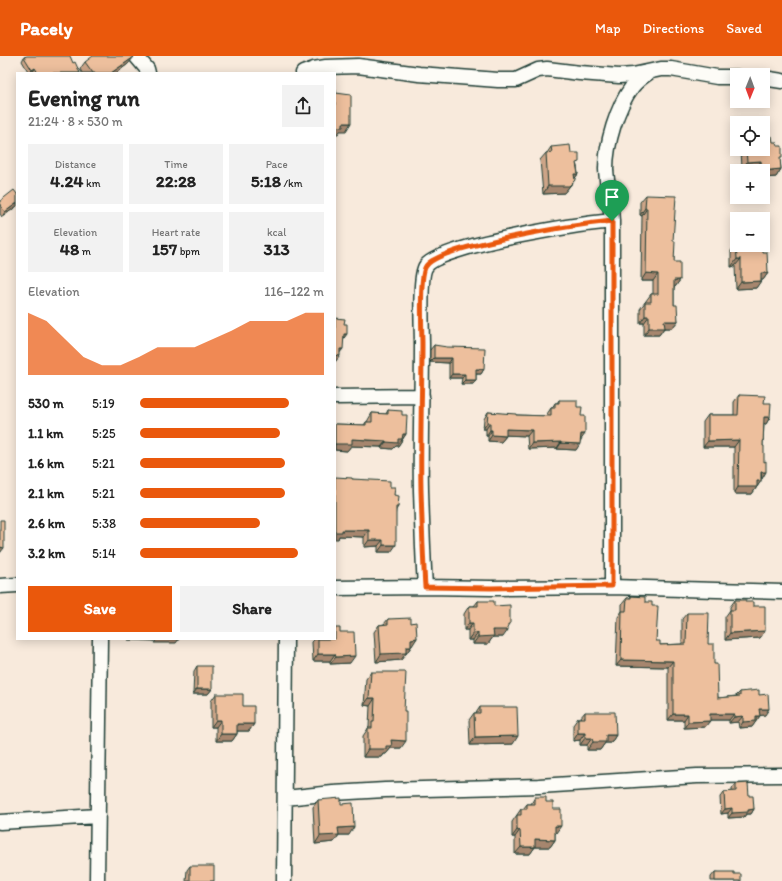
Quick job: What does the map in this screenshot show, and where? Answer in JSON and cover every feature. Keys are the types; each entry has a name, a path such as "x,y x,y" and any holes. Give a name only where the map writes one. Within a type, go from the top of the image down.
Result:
{"street":[{"path":"136,56 148,72"},
{"path":"306,72 326,67 358,66 419,74 516,80 543,69 619,76 648,73 661,69 671,69 718,77 730,77"},
{"path":"612,586 612,221 606,168 614,125 627,94 633,86 648,73"},
{"path":"770,79 782,81"},
{"path":"425,587 421,489 422,275 426,266 433,259 470,247 567,227 612,221"},
{"path":"336,397 422,396"},
{"path":"0,586 16,585"},
{"path":"336,588 612,586 782,592"},
{"path":"97,881 100,640"},
{"path":"284,881 286,640"},
{"path":"285,798 385,790 539,786 697,776 782,775"},
{"path":"0,822 98,816"}],"building":[{"path":"70,56 73,63 75,62 80,72 37,72 35,68 32,70 24,57"},
{"path":"93,56 134,57 112,72 92,72 85,62"},
{"path":"336,93 351,95 351,123 343,123 343,127 336,127"},
{"path":"770,136 772,136 773,142 776,142 777,146 782,146 782,158 780,158 781,169 770,170 770,164 761,164 761,161 747,162 747,156 770,156"},
{"path":"570,145 571,153 579,153 579,162 576,163 578,174 574,174 575,180 569,186 548,186 546,153 552,152 551,147"},
{"path":"14,190 16,193 16,204 5,212 0,205 0,201"},
{"path":"646,195 676,196 673,241 675,241 674,262 680,262 680,280 674,280 674,305 677,305 678,321 664,321 665,328 649,328 649,316 645,316 645,302 651,302 651,294 658,294 658,274 646,273"},
{"path":"737,252 767,252 768,273 761,273 761,281 741,282 741,259 737,259"},
{"path":"336,318 345,319 344,324 347,324 347,334 344,334 343,349 340,349 340,356 336,355"},
{"path":"434,345 447,347 485,348 484,369 476,369 476,380 465,380 465,374 452,374 452,358 434,358"},
{"path":"739,395 765,396 764,403 771,403 770,417 764,417 763,446 764,462 766,461 766,472 761,472 761,481 757,481 757,487 738,487 739,440 708,441 708,415 738,415"},
{"path":"559,400 577,400 577,407 582,407 581,416 585,416 585,434 581,434 580,444 561,442 532,443 532,430 506,429 506,436 492,435 490,423 487,423 488,412 516,415 551,416 551,408 555,408 555,403 559,403"},
{"path":"388,410 402,411 402,415 407,415 406,434 403,434 402,439 398,439 398,443 352,439 352,444 336,444 336,424 366,425 366,422 372,422 372,413 388,414"},
{"path":"336,477 390,481 390,487 395,487 394,495 399,496 398,507 396,507 396,545 383,545 383,540 369,540 369,530 342,530 342,532 336,532"},
{"path":"0,520 4,520 4,548 0,547"},
{"path":"631,596 645,597 645,602 652,602 652,606 658,606 656,641 660,641 660,645 686,644 687,613 709,613 708,644 714,644 714,664 717,664 718,698 740,696 740,692 759,690 759,695 768,694 769,709 759,709 760,716 756,716 756,721 743,722 743,716 734,717 734,714 710,714 710,721 688,722 688,714 673,714 673,661 621,660 622,611 626,611 627,598 631,598"},
{"path":"735,600 746,600 746,602 753,602 753,606 765,606 765,631 730,633 730,610 735,610"},
{"path":"478,601 494,601 494,606 510,605 510,624 508,624 508,630 493,630 494,636 478,637 478,633 473,633 473,623 469,623 469,606 478,606"},
{"path":"411,618 411,623 416,622 417,638 411,639 411,647 406,647 406,653 381,654 379,625 388,624 388,619"},
{"path":"336,628 340,628 340,632 354,632 355,656 336,657 335,654 318,654 318,640 336,640"},
{"path":"197,666 212,666 212,689 197,689"},
{"path":"371,672 406,672 404,711 406,711 406,741 391,740 392,746 386,746 386,749 368,749 368,728 372,728 372,722 374,722 375,698 369,698"},
{"path":"216,694 243,694 243,706 254,706 254,724 237,724 237,734 221,734 221,720 216,720"},
{"path":"480,707 517,707 518,736 475,737 474,713 480,713"},
{"path":"585,712 615,712 616,735 606,735 606,742 593,742 592,738 585,738 585,733 578,733 578,718 585,718"},
{"path":"748,783 749,796 753,796 754,809 748,810 748,812 732,813 732,808 725,809 724,792 736,791 736,784"},
{"path":"535,797 546,797 546,802 553,802 553,809 561,809 561,826 555,826 555,840 535,839 535,847 521,847 520,830 517,830 517,815 521,815 521,809 527,809 527,804 535,804"},
{"path":"341,798 341,804 353,803 354,827 338,828 339,835 320,836 318,800"},
{"path":"190,866 214,866 214,881 190,881"},
{"path":"715,872 734,872 734,874 741,874 741,881 715,881"}],"route":[{"path":"612,221 612,586 550,588 425,587 421,489 422,275 426,266 433,259 470,247 567,227 612,221"}]}
